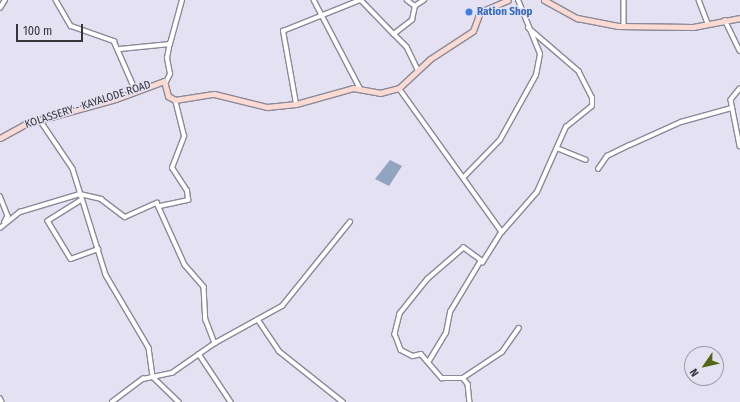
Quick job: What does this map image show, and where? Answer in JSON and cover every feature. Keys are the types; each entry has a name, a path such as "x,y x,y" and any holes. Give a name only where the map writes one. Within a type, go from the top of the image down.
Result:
{"main road":[{"path":"175,100 214,94 267,107 296,104 360,88 380,93 399,88 418,70 473,31 480,12 508,0"},
{"path":"544,0 577,18 624,26 660,29 708,24 740,18"},
{"name":"KOLASSERY - KAYALODE ROAD","path":"0,138 40,120 166,82 168,96 175,100"}],"street":[{"path":"0,8 5,0"},
{"path":"56,0 71,26 110,38 120,49 136,91"},
{"path":"166,82 170,74 167,58 182,0"},
{"path":"314,0 360,88"},
{"path":"296,104 283,31 360,0 407,47 418,70"},
{"path":"407,0 414,6"},
{"path":"414,6 424,0"},
{"path":"465,176 500,140 536,75 540,54 528,28 518,0"},
{"path":"624,0 624,26"},
{"path":"699,0 708,24"},
{"path":"394,34 412,20 414,6"},
{"path":"725,20 740,52"},
{"path":"428,361 446,333 450,312 480,262 485,260 502,232 537,192 566,127 592,106 592,98 569,60 528,28"},
{"path":"120,49 162,47 171,42"},
{"path":"399,88 465,176 502,232"},
{"path":"740,89 731,96 740,146"},
{"path":"0,228 20,212 80,194 101,198 124,217 146,205 160,206 188,200 187,191 172,168 184,136 175,100"},
{"path":"598,169 607,156 630,145 681,122 732,108"},
{"path":"40,120 72,169 106,274 149,348 153,377 179,402"},
{"path":"557,148 586,160"},
{"path":"0,196 8,216 6,222"},
{"path":"82,200 48,222 71,259 98,249"},
{"path":"160,206 185,265 204,287 206,320 215,343"},
{"path":"112,402 143,379 172,373 215,343 259,321 282,306 350,222"},
{"path":"480,262 469,251 462,249 428,278 400,314 395,334 398,347 408,355 421,354 442,378 463,378 502,352 519,328"},
{"path":"259,321 278,351 343,402"},
{"path":"198,354 231,402"},
{"path":"463,378 468,384 470,402"},
{"path":"0,398 2,402"}],"water":[{"path":"390,160 402,166 389,186 375,179"}],"place":[{"name":"Ration Shop","path":"469,12"}]}
